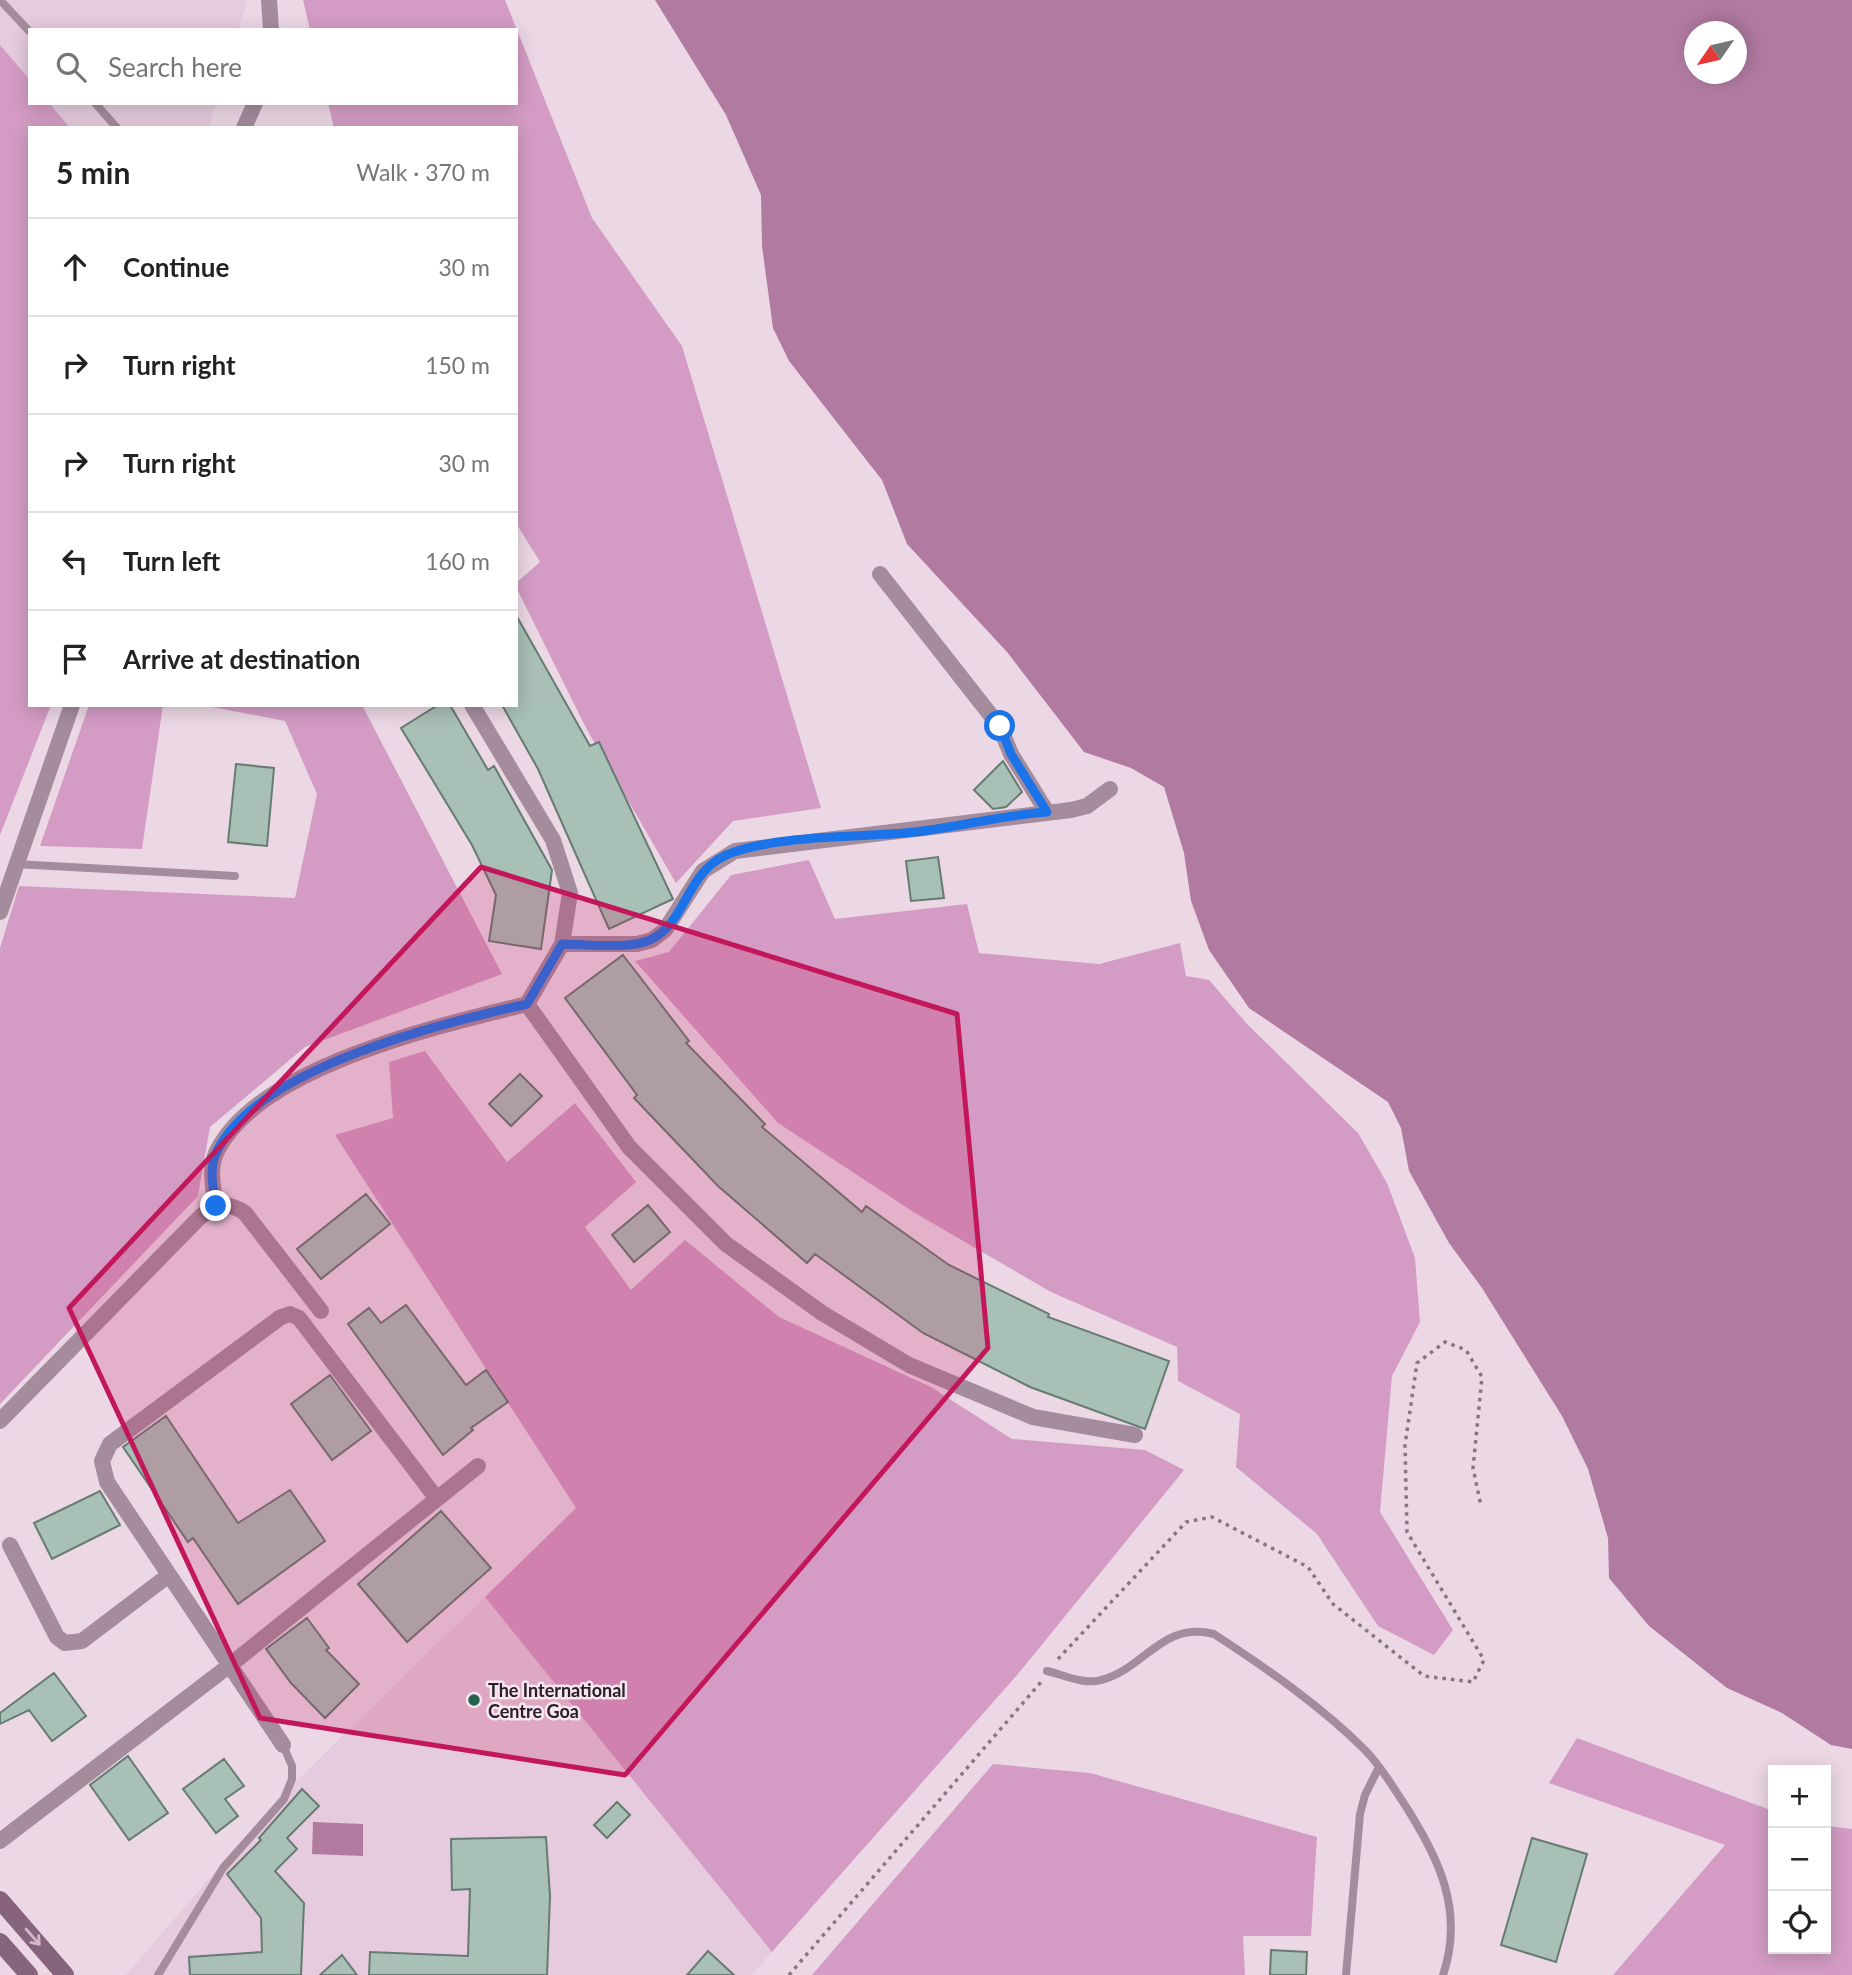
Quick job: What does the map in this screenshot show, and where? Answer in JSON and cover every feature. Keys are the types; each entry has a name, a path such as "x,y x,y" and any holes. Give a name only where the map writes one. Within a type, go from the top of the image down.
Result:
{"main road":[{"path":"0,1900 65,1975"},
{"path":"0,1942 29,1975"}],"street":[{"path":"269,0 271,28"},
{"path":"245,126 254,105"},
{"path":"880,574 1000,726 1011,754 1047,812"},
{"path":"0,912 71,707"},
{"path":"216,1206 211,1173 217,1150 252,1108 317,1069 399,1040 527,1004 562,944 570,893 552,840 473,707"},
{"path":"562,944 637,944 652,940 665,930 703,871 735,851 824,838 915,832 1087,806 1110,789"},
{"path":"527,1004 629,1147 726,1244 822,1313 909,1365 1033,1417 1135,1435"},
{"path":"0,1422 201,1216 216,1206 233,1205 245,1213 321,1311"},
{"path":"283,1745 107,1482 102,1461 110,1444 281,1317 290,1314 299,1318 437,1499"},
{"path":"0,1841 230,1665 478,1466"},
{"path":"10,1545 57,1637 65,1643 82,1641 169,1575"}],"lane":[{"path":"1,0 28,30"},
{"path":"97,105 115,126"},
{"path":"15,864 235,876"},
{"path":"1047,1671 1086,1681 1099,1681 1115,1675 1182,1631 1198,1630 1214,1634 1347,1733 1379,1767 1426,1837 1443,1873 1451,1907 1451,1952 1443,1975"},
{"path":"158,1975 223,1868 284,1799 292,1779 292,1766 283,1745"},
{"path":"1346,1975 1360,1814 1365,1795 1379,1767"}],"path":[{"path":"789,1975 1047,1671 1186,1522 1212,1517 1308,1567 1333,1604 1424,1676 1473,1682 1484,1660 1407,1532 1405,1445 1417,1363 1446,1342 1465,1350 1482,1377 1473,1468 1481,1506"}],"highlighted area":[{"path":"481,867 957,1014 988,1348 625,1775 260,1718 69,1308"}],"shaded area":[{"path":"0,0 245,0 239,28 28,28 28,105 215,105 210,126 28,126 28,707 50,707 0,835"},
{"path":"303,0 505,0 516,28 310,28"},
{"path":"655,0 1852,0 1852,1749 1831,1745 1782,1713 1727,1688 1649,1626 1609,1578 1608,1538 1588,1469 1562,1416 1482,1288 1449,1243 1409,1171 1401,1128 1388,1102 1249,1008 1209,950 1191,901 1184,853 1164,787 1131,768 1084,752 1007,652 907,544 882,480 789,361 773,328 762,246 761,195 726,115"},
{"path":"518,33 592,218 682,346 821,808 733,821 676,883 587,730 518,591 518,581 540,562 518,526 518,126 334,126 328,105 518,105"},
{"path":"0,45 28,78 28,105 51,105 68,126 28,126 28,707 50,707 0,835"},
{"path":"88,707 163,707 142,849 40,846"},
{"path":"212,707 363,707 502,974 305,1047 210,1127 198,1196 0,1404 0,948 19,886 295,898 317,794 285,721"},
{"path":"809,860 835,919 967,904 979,953 1099,964 1180,943 1186,976 1209,980 1247,1024 1358,1133 1387,1183 1415,1258 1420,1322 1392,1376 1380,1512 1453,1630 1434,1655 1378,1626 1317,1534 1236,1467 1240,1414 1178,1381 1177,1347 1051,1292 915,1213 778,1123 635,961 669,952 731,875"},
{"path":"425,1051 507,1162 575,1103 636,1182 585,1227 631,1290 685,1240 779,1317 931,1387 1012,1439 1145,1450 1184,1470 1018,1674 772,1952 485,1597 576,1508 335,1135 393,1118 389,1062"},
{"name":"The International Centre Goa","path":"485,1597 772,1952 752,1975 126,1975 274,1803"},
{"path":"1577,1738 1768,1809 1768,1954 1831,1954 1831,1827 1852,1829 1852,1975 1613,1975 1725,1845 1549,1783"},
{"path":"993,1764 1090,1773 1317,1837 1311,1936 1243,1936 1245,1975 812,1975"},
{"path":"313,1822 363,1824 363,1856 312,1854"}],"building":[{"path":"518,619 590,746 599,742 673,899 609,929 538,769 503,707 518,707"},
{"path":"435,707 451,707 488,770 494,766 552,870 541,949 489,941 496,895 472,845 401,728"},
{"path":"1003,761 1022,792 1006,807 993,809 974,790"},
{"path":"236,764 274,768 267,846 228,842"},
{"path":"938,857 944,898 911,901 906,861"},
{"path":"623,955 689,1041 686,1043 765,1124 762,1127 862,1212 866,1206 949,1265 1049,1314 1048,1317 1169,1361 1145,1429 1030,1387 923,1333 815,1254 807,1263 718,1186 634,1098 637,1095 565,998"},
{"path":"520,1074 542,1096 511,1126 489,1104"},
{"path":"366,1194 390,1224 321,1279 297,1249"},
{"path":"648,1205 670,1232 634,1262 612,1235"},
{"path":"406,1305 466,1385 486,1370 508,1402 471,1428 473,1430 443,1455 348,1324 369,1308 381,1323"},
{"path":"330,1375 371,1431 332,1460 291,1404"},
{"path":"166,1416 238,1523 290,1490 325,1541 238,1604 193,1538 188,1542 123,1447"},
{"path":"100,1491 120,1525 52,1559 34,1523"},
{"path":"441,1511 491,1568 407,1642 358,1584"},
{"path":"307,1618 329,1648 326,1650 359,1684 325,1718 291,1683 266,1649"},
{"path":"54,1673 86,1716 52,1741 29,1710 0,1724 0,1713"},
{"path":"128,1756 168,1813 129,1840 90,1785"},
{"path":"224,1759 244,1786 225,1799 238,1816 216,1833 183,1789"},
{"path":"302,1789 319,1806 287,1838 297,1849 275,1871 304,1903 301,1975 190,1975 189,1957 262,1952 261,1918 227,1874 261,1840 259,1838"},
{"path":"617,1802 630,1815 607,1838 594,1825"},
{"path":"546,1837 550,1896 547,1975 369,1975 370,1952 468,1956 470,1889 452,1890 451,1839"},
{"path":"1532,1838 1587,1854 1556,1962 1501,1945"},
{"path":"1271,1950 1307,1952 1306,1975 1270,1975"},
{"path":"708,1951 734,1975 687,1975"},
{"path":"342,1955 357,1975 320,1975"}],"place":[{"name":"The International Centre Goa","path":"474,1700"}],"route":[{"path":"216,1206 211,1173 217,1150 230,1131 252,1108 317,1069 399,1040 527,1004 562,944 637,944 652,940 665,930 703,871 720,858 735,851 785,843 915,832 1047,812 1011,754 1000,726"}]}
